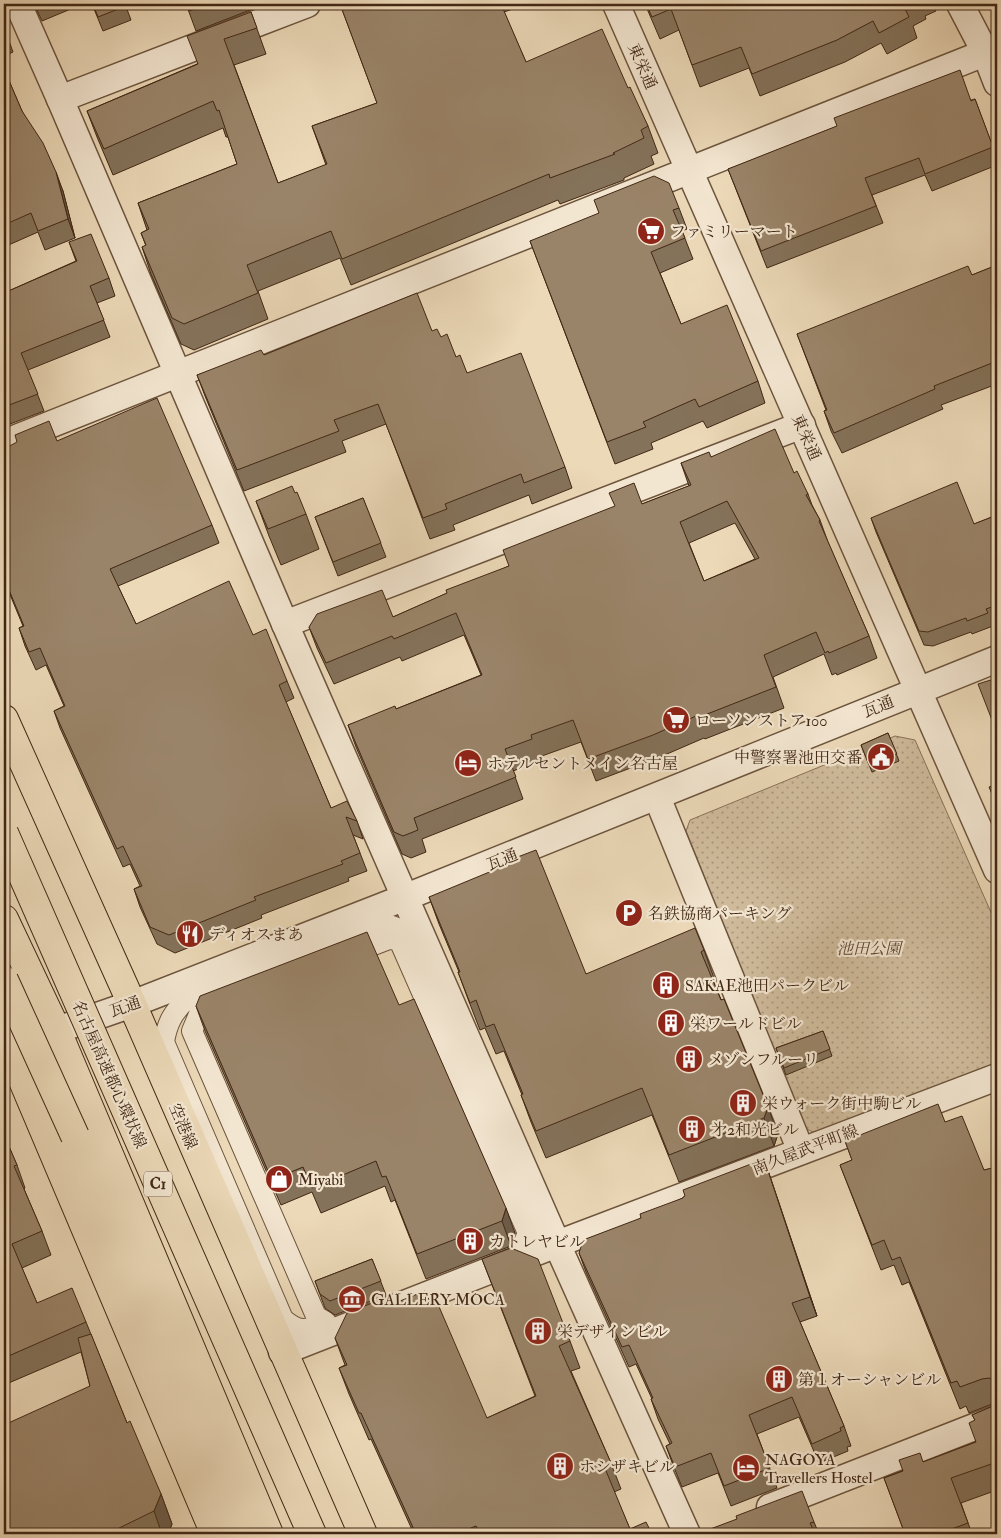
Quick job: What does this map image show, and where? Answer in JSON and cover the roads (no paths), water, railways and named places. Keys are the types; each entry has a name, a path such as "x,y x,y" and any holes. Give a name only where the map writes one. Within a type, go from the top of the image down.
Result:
{"main road":[{"name":"空港線","path":"4,719 132,1004 362,1534"},
{"name":"名古屋高速都心環状線","path":"4,833 312,1534"},
{"path":"4,919 57,1031 269,1534"},
{"path":"4,980 75,1136 189,1409 245,1534"},
{"path":"5,1044 215,1534"}],"street":[{"path":"18,4 285,624 557,1244 699,1533"},
{"path":"60,98 307,4"},
{"name":"東栄通","path":"616,4 997,870"},
{"path":"960,4 991,50 997,83"},
{"path":"4,443 991,50"},
{"path":"285,624 802,425"},
{"name":"瓦通","path":"5,1044 57,1031 132,1004 406,897 997,659"},
{"path":"658,796 801,1151"},
{"path":"378,923 388,924 404,932 409,937 539,1236 536,1242 522,1248 528,1233 399,940 389,939 200,1012 192,1031 316,1316 326,1322 306,1330 296,1329 282,1319 164,1042 169,1021 188,998 378,923"},
{"name":"南久屋武平町線","path":"282,1352 557,1244 997,1077"},
{"path":"745,1517 997,1418"}],"place":[{"name":"ファミリーマート","path":"651,231"},
{"name":"ローソンストア100","path":"676,720"},
{"name":"中警察署池田交番","path":"881,757"},
{"name":"ホテルセントメイン名古屋","path":"468,763"},
{"name":"名鉄協商パーキング","path":"629,913"},
{"name":"ディオスまあ","path":"190,934"},
{"name":"SAKAE池田パークビル","path":"666,985"},
{"name":"栄ワールドビル","path":"671,1023"},
{"name":"メゾンフルーリ","path":"689,1059"},
{"name":"栄ウォーク街中駒ビル","path":"743,1103"},
{"name":"㐧2和光ビル","path":"692,1129"},
{"name":"Miyabi","path":"279,1179"},
{"name":"カトレヤビル","path":"470,1241"},
{"name":"GALLERY MOCA","path":"352,1299"},
{"name":"栄デザインビル","path":"538,1331"},
{"name":"第１オーシャンビル","path":"779,1379"},
{"name":"ホシザキビル","path":"560,1466"},
{"name":"NAGOYA Travellers Hostel","path":"746,1468"}],"park label":[{"name":"池田公園","path":"869,948"}]}
